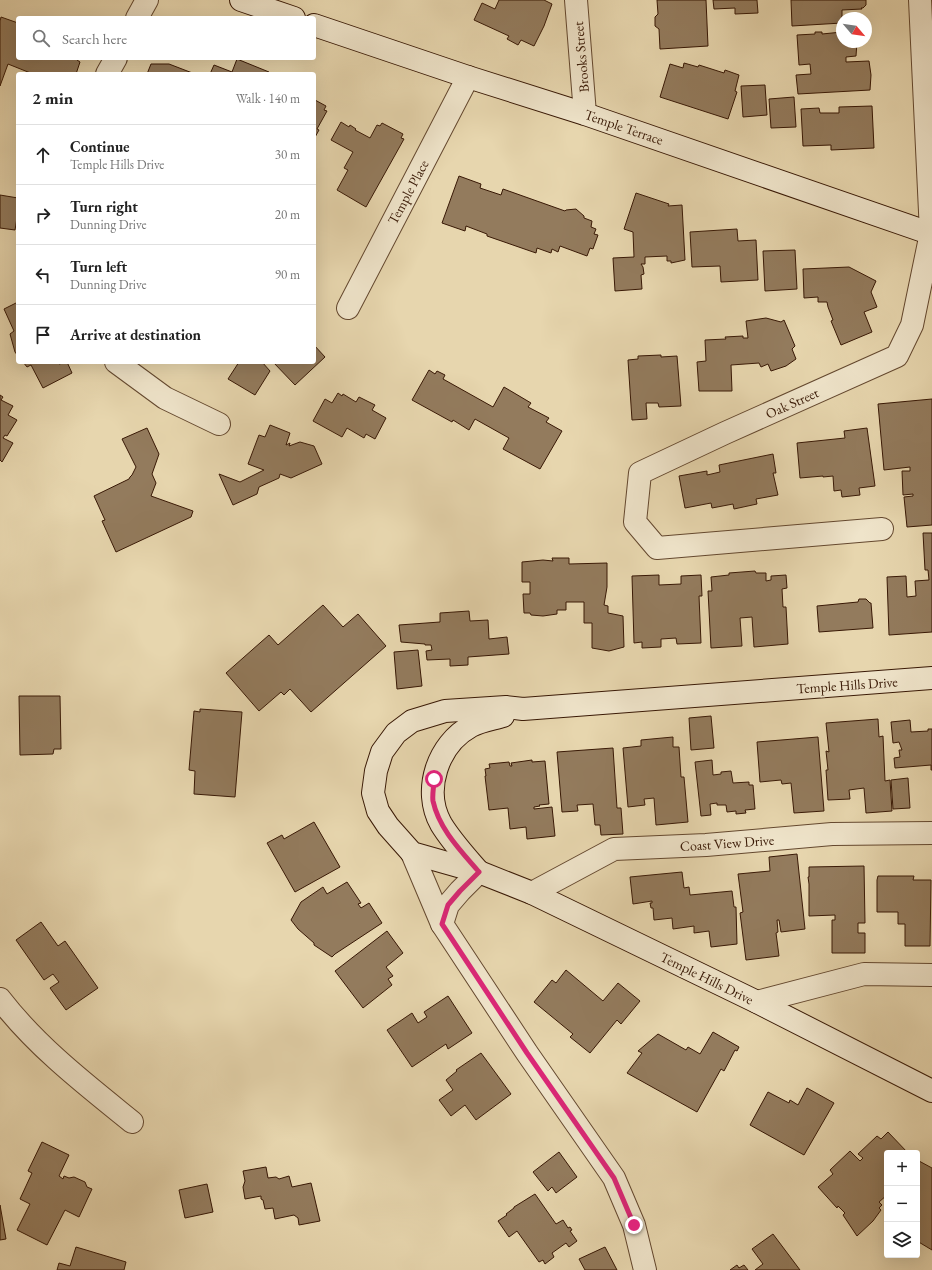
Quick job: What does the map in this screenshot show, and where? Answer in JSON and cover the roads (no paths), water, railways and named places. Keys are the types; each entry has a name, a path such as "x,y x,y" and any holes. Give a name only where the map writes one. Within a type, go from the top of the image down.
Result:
{"street":[{"path":"138,16 147,0"},
{"path":"241,0 288,16"},
{"name":"Brooks Street","path":"576,0 585,114"},
{"name":"Oak Street","path":"882,529 657,548 636,522 640,473 897,356 912,324 931,233 920,0"},
{"name":"Temple Terrace","path":"316,26 468,77 585,114 931,233"},
{"path":"108,72 115,60"},
{"name":"Temple Place","path":"348,308 468,77"},
{"path":"119,364 165,398 219,424"},
{"name":"Temple Hills Drive","path":"932,678 523,709 506,707 445,710 412,721 396,733 382,752 376,771 373,793 378,811 388,826 412,853 479,872 532,893 756,1002 932,1091"},
{"name":"Temple Hills Drive","path":"479,872 456,846 441,823 433,800 434,779 439,760 450,742 471,725 523,709"},
{"name":"Coast View Drive","path":"532,893 614,850 706,845 832,834 932,833"},
{"path":"412,853 442,924 527,1053 614,1178 634,1225 645,1270"},
{"path":"442,924 448,905 479,872"},
{"path":"756,1002 864,974 932,975"},
{"path":"0,1000 14,1018 60,1064 132,1122"}]}
